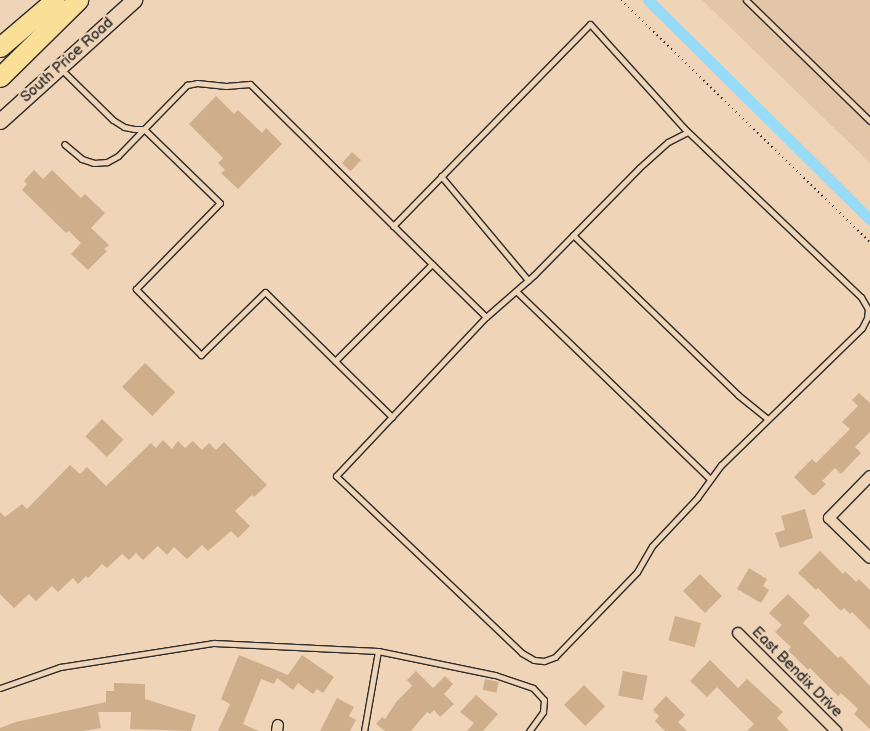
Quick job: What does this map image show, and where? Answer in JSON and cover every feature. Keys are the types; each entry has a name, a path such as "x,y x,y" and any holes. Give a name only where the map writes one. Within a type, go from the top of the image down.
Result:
{"highway":[{"path":"0,47 55,0"},
{"path":"0,77 78,0"}],"main road":[{"name":"South Price Road","path":"0,121 58,66 134,0"}],"street":[{"path":"870,476 829,518 870,558"},
{"name":"East Bendix Drive","path":"738,633 836,731"}],"lane":[{"path":"746,0 870,121"},
{"path":"393,226 590,24 688,132 861,297 868,308 867,318 862,328 721,465 698,497 652,546 637,572 555,657 544,661 534,660 522,653 336,476 486,317 528,280 668,142 688,132"},
{"path":"58,66 113,120 124,127 144,129 220,203 136,289 201,355 264,292 392,417"},
{"path":"64,144 82,159 94,163 107,162 118,156 188,85 197,82 226,86 250,84 486,317"},
{"path":"441,176 528,280"},
{"path":"573,235 738,395 768,419"},
{"path":"335,361 432,264"},
{"path":"516,291 710,479"},
{"path":"0,688 60,667 214,643 378,651 495,675 533,688 544,700 543,712 529,731"},
{"path":"364,731 378,651"}],"path":[{"path":"620,0 870,242"}],"shaded area":[{"path":"702,0 870,0 870,163 864,157"}],"building":[{"path":"216,96 234,114 238,110 262,133 266,128 282,144 238,189 221,173 225,170 218,163 223,158 189,124"},
{"path":"352,152 361,160 351,171 342,163"},
{"path":"34,170 43,179 52,170 81,198 85,194 105,213 91,228 109,245 104,249 107,251 88,270 71,254 81,243 69,231 66,233 22,190 27,184 24,181"},
{"path":"145,363 175,392 152,416 122,387"},
{"path":"859,393 870,403 870,432 855,447 861,453 841,474 835,468 822,481 826,484 815,495 812,495 794,477 812,459 816,463 850,429 842,422 858,406 852,400"},
{"path":"102,419 124,440 107,457 85,436"},
{"path":"163,440 172,449 178,441 185,448 193,441 202,450 209,443 216,450 224,442 267,485 254,497 252,495 235,511 250,526 238,538 231,531 208,551 202,545 187,559 174,547 167,555 158,546 143,560 136,553 129,560 122,554 107,568 102,564 88,578 86,576 78,584 73,578 58,592 52,586 36,601 29,594 14,608 0,594 0,512 5,517 22,504 27,509 70,465 80,474 87,467 106,486 151,443 156,448"},
{"path":"805,509 813,538 780,548 775,533 785,530 781,516"},
{"path":"820,551 843,574 845,571 856,582 859,579 870,590 870,630 852,612 850,614 844,608 841,611 818,588 816,590 798,573"},
{"path":"749,568 767,579 763,586 769,590 761,603 737,589"},
{"path":"700,574 722,596 705,613 683,591"},
{"path":"788,594 810,615 803,623 838,658 841,656 870,686 870,729 854,714 858,709 841,693 838,696 810,668 808,670 788,650 791,647 775,632 782,625 769,613"},
{"path":"675,616 701,623 695,647 669,640"},
{"path":"239,655 288,675 302,655 334,677 323,693 317,689 313,694 298,683 293,690 277,678 274,684 261,679 243,724 259,731 218,731 230,704 221,699"},
{"path":"710,660 738,688 747,679 783,712 777,718 789,731 747,731 754,724 717,687 707,697 690,681"},
{"path":"416,671 433,688 445,676 453,684 444,694 454,704 440,717 434,710 430,714 427,712 411,731 385,731 376,724 382,717 385,719 397,701 412,686 407,680"},
{"path":"623,671 648,676 643,700 618,696"},
{"path":"485,679 499,682 496,693 483,690"},
{"path":"114,683 145,684 145,699 196,715 191,731 130,729 131,712 98,712 101,728 83,731 0,731 0,728 16,722 106,702 106,691 114,691"},
{"path":"584,685 605,706 585,726 564,705"},
{"path":"476,695 498,714 483,731 467,731 474,723 460,712"},
{"path":"666,696 685,715 678,722 687,731 665,731 655,721 659,716 653,710"},
{"path":"337,698 354,707 349,716 356,720 350,731 320,731"}],"waterway":[{"path":"648,0 870,220"}]}
